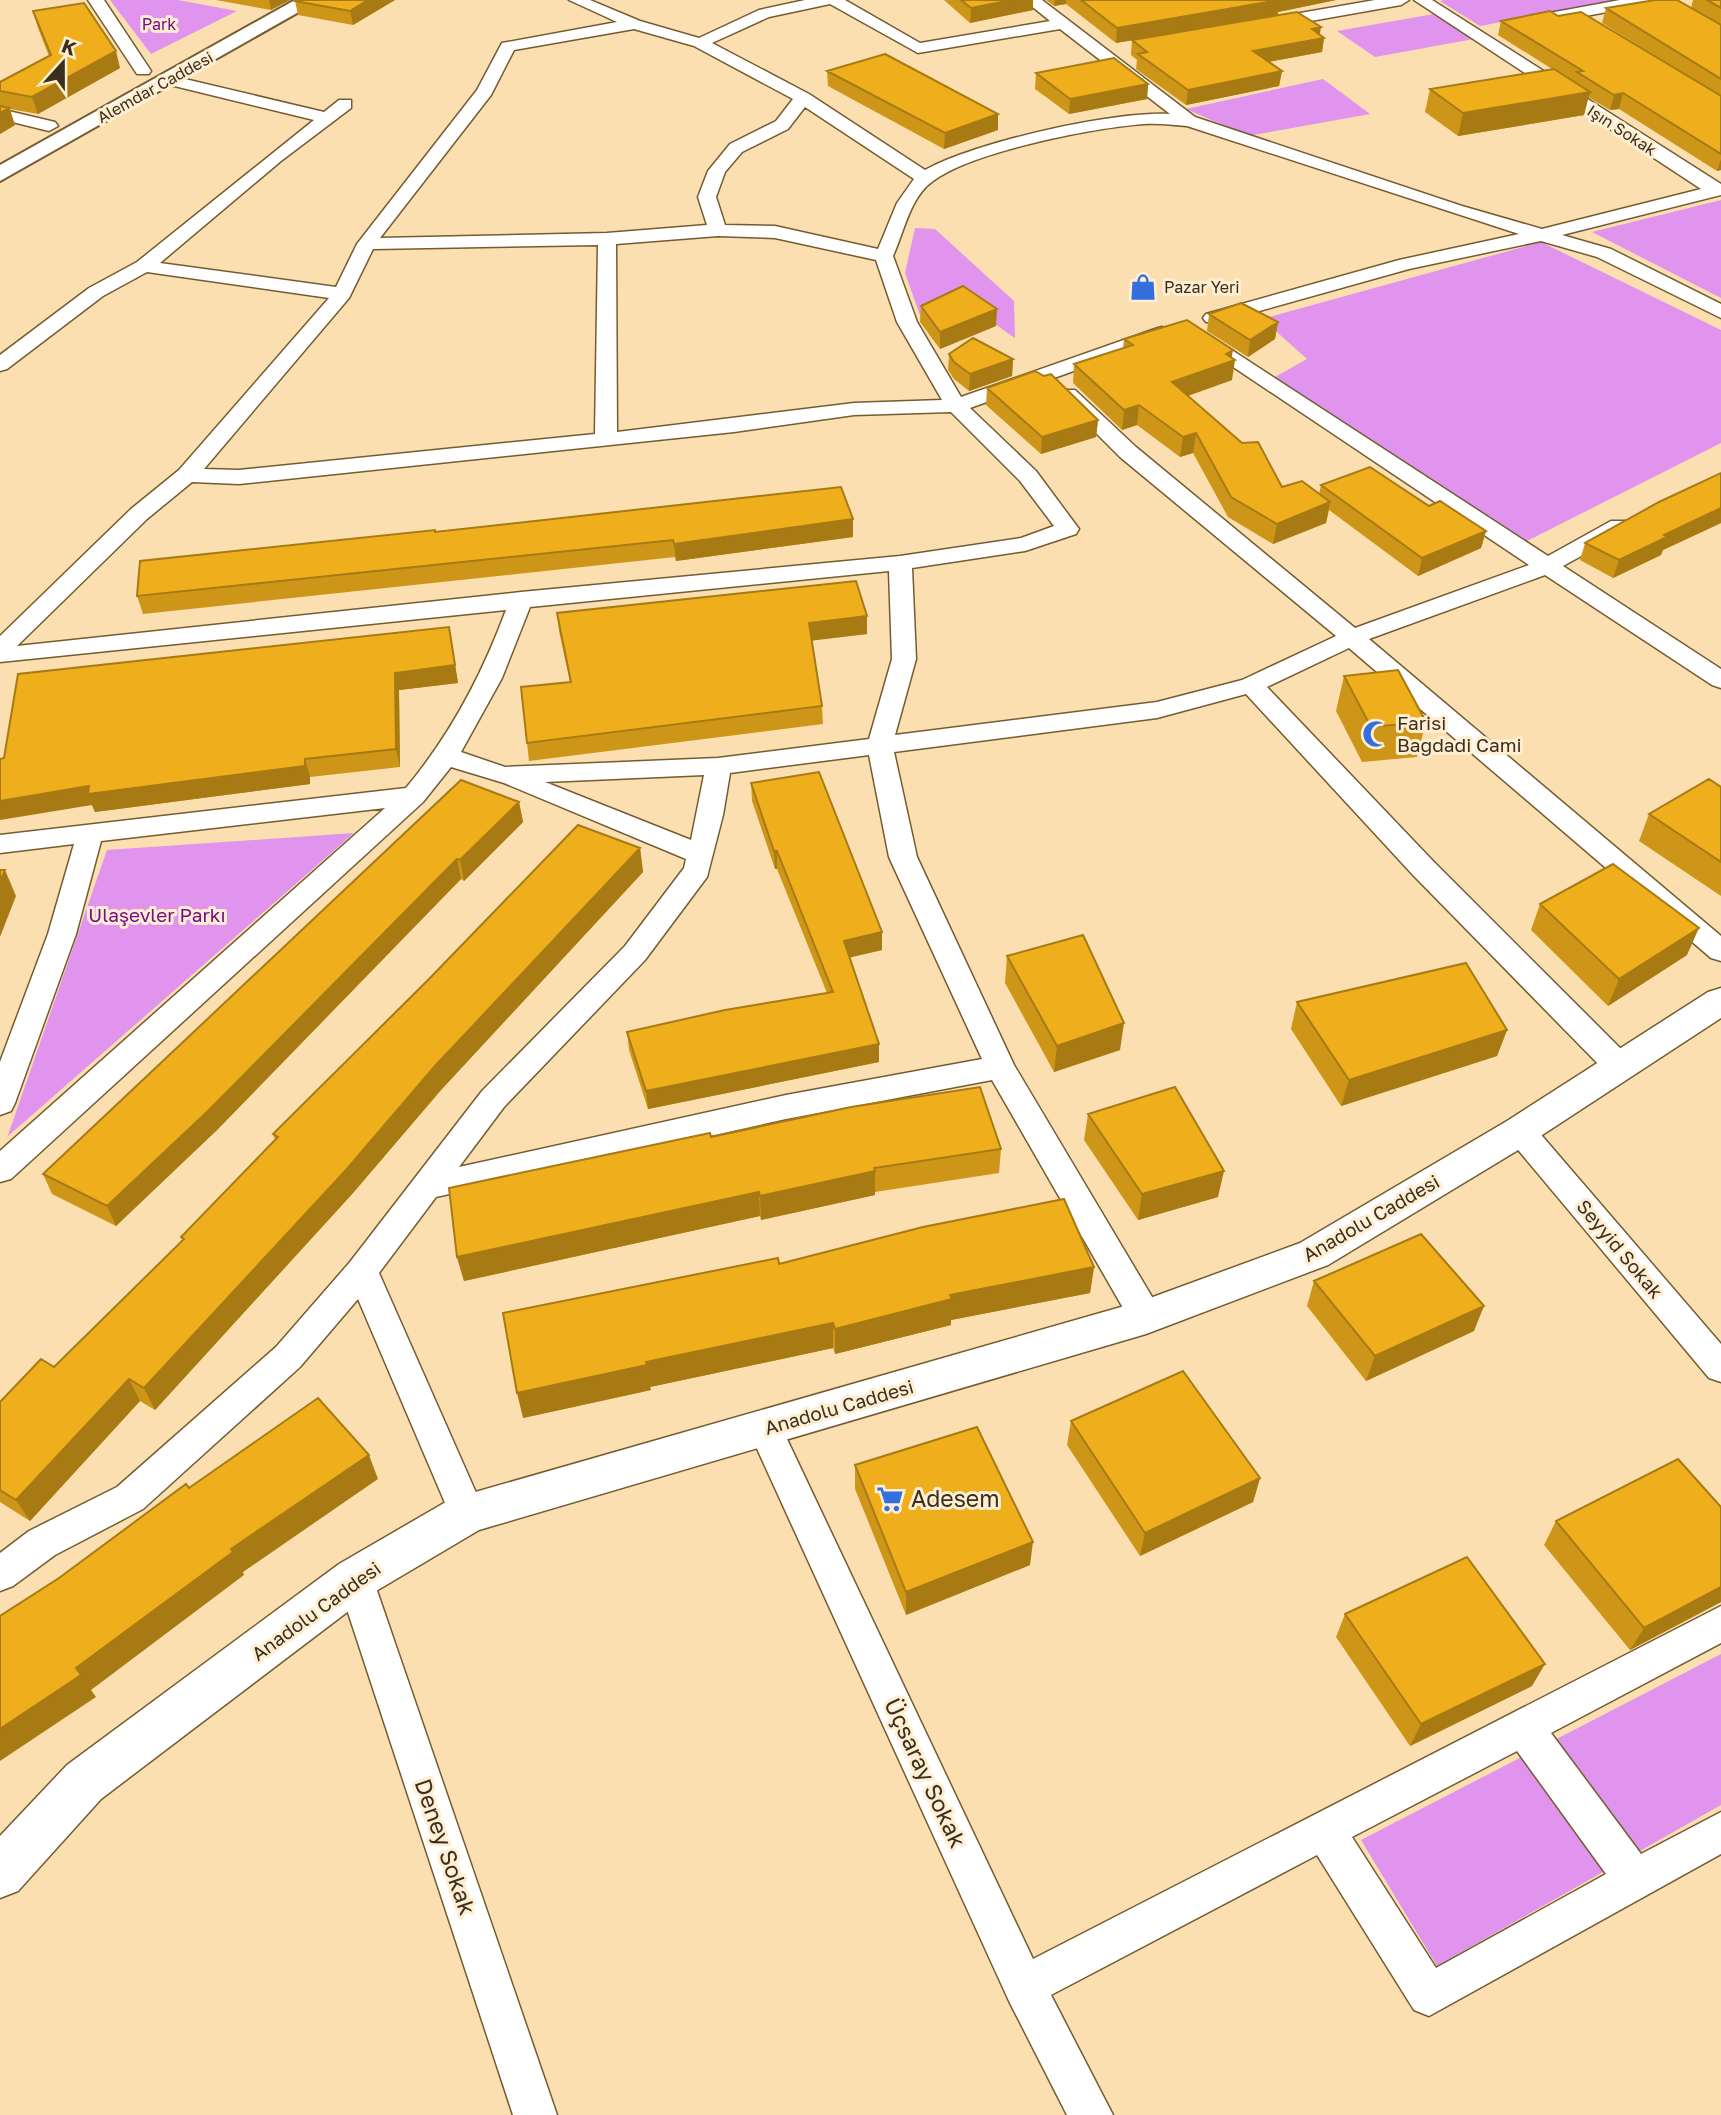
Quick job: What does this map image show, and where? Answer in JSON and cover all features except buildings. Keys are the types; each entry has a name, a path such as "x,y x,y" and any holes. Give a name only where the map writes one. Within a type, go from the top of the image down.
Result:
{"main road":[{"name":"Alemdar Caddesi","path":"0,153 143,71 275,0"},
{"name":"Alemdar Caddesi","path":"0,174 310,0"}],"street":[{"path":"96,0 143,71"},
{"path":"577,0 634,24 700,43 803,98 925,178"},
{"path":"700,43 764,13 827,0"},
{"path":"834,0 918,48 1063,24"},
{"path":"1032,0 1189,121"},
{"path":"1251,26 1401,0"},
{"name":"Işın Sokak","path":"1422,0 1718,190"},
{"path":"1522,23 1644,0"},
{"path":"1572,14 1593,27"},
{"path":"0,649 139,514 187,475 342,294 366,244 485,91 508,46 634,24"},
{"path":"1471,33 1496,28"},
{"path":"1100,53 1128,48"},
{"path":"168,80 328,118"},
{"path":"718,230 707,197 717,171 736,148 782,125 803,98"},
{"path":"0,365 96,292 144,266 275,157 345,104"},
{"path":"0,114 49,125"},
{"path":"0,654 346,620 521,599 900,563 1025,544 1068,529 1028,476 956,406 907,323 884,256 907,200 925,178 940,168 1003,148 1138,120 1189,121 1604,253 1721,312"},
{"path":"187,475 239,477 734,426 855,409 956,406 1182,326 1406,264 1541,235 1718,190"},
{"path":"366,244 607,239 718,230 775,232 884,256"},
{"path":"606,438 607,239"},
{"path":"144,266 342,294"},
{"path":"1182,326 1721,680"},
{"path":"1048,374 1128,452 1353,637 1721,951"},
{"path":"504,775 718,766 1157,710 1251,685 1353,637 1547,566 1644,512"},
{"path":"900,563 904,659 880,744 903,857 1000,1067 1146,1317"},
{"path":"0,1170 414,796 448,757 502,658 521,599"},
{"path":"1251,685 1423,867 1618,1065"},
{"path":"448,757 504,775 700,854"},
{"path":"0,1574 42,1543 130,1498 288,1357 362,1271 493,1099 635,953 696,870 718,766"},
{"path":"0,845 414,796"},
{"path":"0,1103 62,934 89,836"},
{"name":"Anadolu Caddesi","path":"0,1873 84,1782 355,1579 467,1513 1146,1317 1314,1254 1520,1131 1618,1065 1721,1001"},
{"path":"425,1187 786,1107 1000,1067"},
{"name":"Seyyid Sokak","path":"1520,1131 1721,1367"},
{"path":"362,1271 467,1513"},
{"name":"Üçsaray Sokak","path":"765,1429 1024,1986 1091,2115"},
{"name":"Deney Sokak","path":"355,1579 535,2115"},
{"path":"1024,1986 1721,1624"},
{"path":"1523,1727 1635,1880"},
{"path":"1324,1830 1429,1995 1721,1832"}],"green space":[{"name":"Park","path":"110,0 178,0 237,11 151,54"},
{"path":"1620,0 1480,26 1440,1"},
{"path":"1434,14 1474,39 1375,57 1337,31"},
{"path":"1323,79 1370,114 1248,136 1186,109"},
{"path":"1721,200 1721,298 1592,232"},
{"path":"915,228 935,229 1014,301 1015,338 963,302 922,321 905,273"},
{"path":"1541,242 1721,330 1721,443 1527,541 1273,378 1307,359 1262,319"},
{"name":"Ulaşevler Parkı","path":"354,833 7,1137 107,850"},
{"path":"1721,1654 1721,1805 1437,1966 1361,1840"}],"place":[{"name":"Pazar Yeri","path":"1143,287"},
{"name":"Farisi Bağdadi Cami","path":"1376,734"},
{"name":"Adesem","path":"890,1499"}]}
